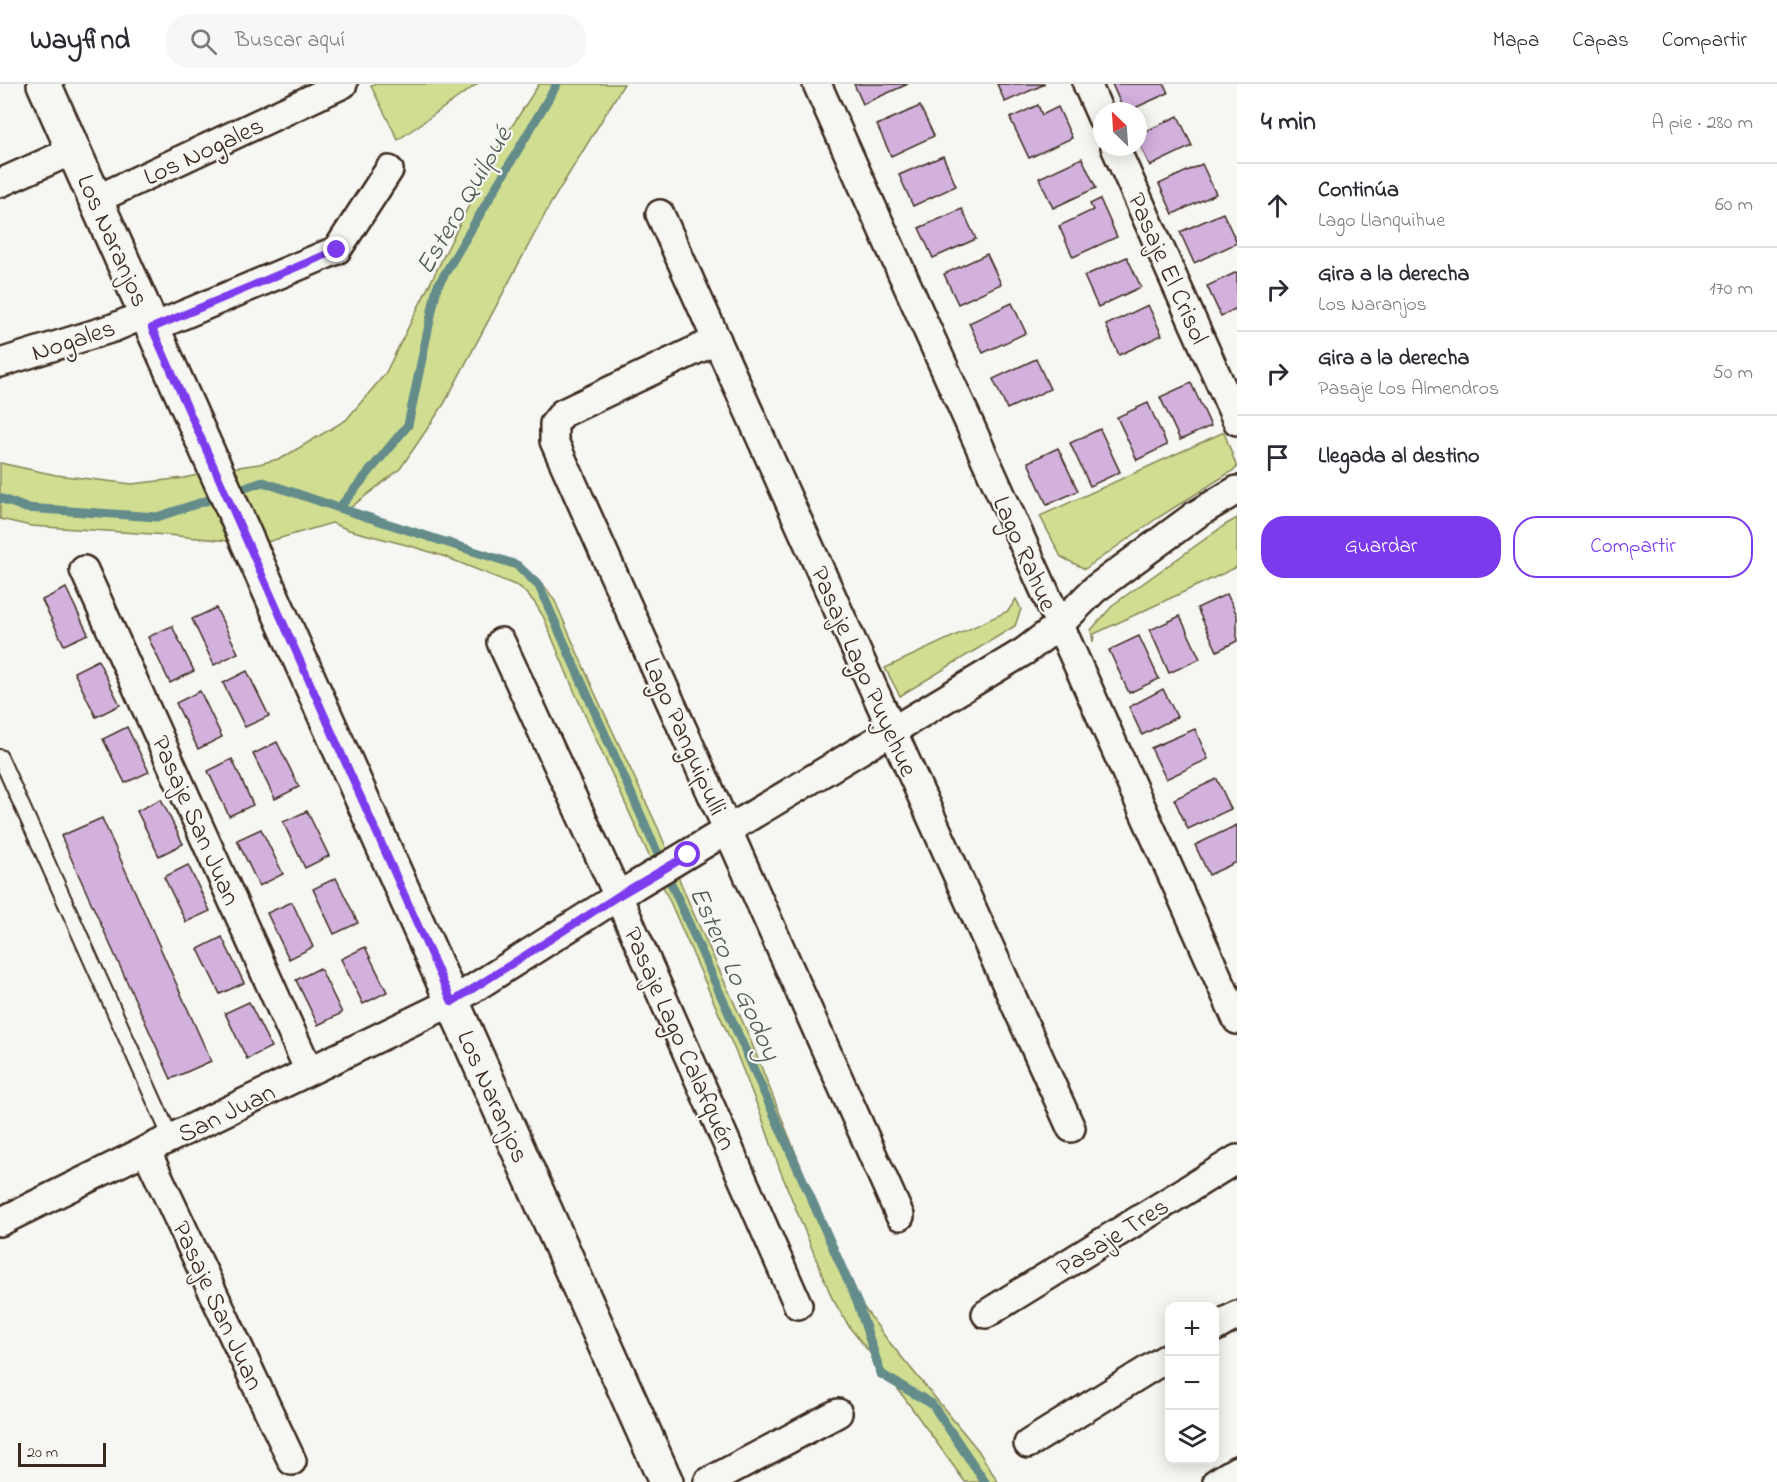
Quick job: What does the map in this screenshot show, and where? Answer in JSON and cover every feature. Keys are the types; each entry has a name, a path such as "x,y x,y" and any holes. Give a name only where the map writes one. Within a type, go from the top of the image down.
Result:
{"street":[{"name":"Los Naranjos","path":"44,84 666,1482"},
{"name":"Los Nogales","path":"95,200 343,84"},
{"name":"Lago Rahue","path":"817,84 1237,1020"},
{"path":"1087,84 1095,102"},
{"path":"0,183 75,150"},
{"name":"Pasaje El Crisol","path":"1119,156 1237,422"},
{"name":"Nogales","path":"0,363 113,328 149,321 337,250 389,170"},
{"name":"Pasaje Lago Puyehue","path":"660,213 1071,1128"},
{"name":"Lago Panguipulli","path":"717,340 563,413 554,424 554,441 900,1216"},
{"name":"San Juan","path":"0,1222 452,1002 627,891 1025,651 1059,625 1095,590 1197,514 1237,490"},
{"name":"Pasaje San Juan","path":"84,570 309,1071"},
{"name":"Pasaje Lago Calafquén","path":"501,642 627,891 798,1305"},
{"name":"Pasaje San Juan","path":"146,1149 292,1461"},
{"name":"Pasaje Tres","path":"987,1314 1237,1159"},
{"path":"1219,1326 1237,1315"},
{"path":"1028,1444 1165,1359"},
{"path":"708,1482 838,1413"},
{"path":"1217,1482 1237,1470"}],"lane":[{"path":"0,757 171,1138"}],"green space":[{"path":"375,84 477,84 398,140 371,86"},
{"path":"539,84 624,84 551,203 444,404 400,469 350,508 361,515 478,552 532,576 546,588 555,601 746,1029 814,1199 857,1298 886,1338 978,1450 998,1482 965,1482 890,1378 850,1328 832,1298 780,1170 737,1055 671,904 575,693 543,616 535,603 520,587 443,556 349,530 332,523 260,544 31,526 0,519 0,463 56,475 132,484 184,478 282,458 346,420 385,374 496,151"},
{"path":"1224,432 1237,468 1156,519 1085,569 1061,557 1040,516"},
{"path":"1237,518 1237,567 1094,634 1093,642 1091,630 1114,604"},
{"path":"1016,599 1021,609 1015,626 900,696 885,668 1008,611"}],"building":[{"path":"854,84 908,84 863,104"},
{"path":"997,84 1045,84 1005,102"},
{"path":"1112,84 1164,84 1168,93 1147,102 1120,102"},
{"path":"1038,105 1042,115 1058,107 1072,138 1029,158 1010,118"},
{"path":"920,106 934,136 891,156 877,125"},
{"path":"1178,116 1192,146 1150,166 1145,156 1147,131"},
{"path":"943,156 956,186 913,206 899,175"},
{"path":"1082,158 1096,188 1053,208 1039,178"},
{"path":"1202,164 1216,194 1173,214 1159,184"},
{"path":"1100,199 1117,237 1073,257 1059,226 1093,210 1090,204"},
{"path":"962,209 976,239 933,258 919,228"},
{"path":"1223,213 1237,243 1194,263 1180,232"},
{"path":"987,254 1001,284 958,304 944,274"},
{"path":"1127,257 1141,287 1098,307 1084,276"},
{"path":"1237,272 1237,308 1221,316 1207,286"},
{"path":"1012,303 1026,333 983,353 969,323"},
{"path":"1148,305 1162,335 1119,355 1106,325"},
{"path":"1036,359 1050,389 1007,409 993,379"},
{"path":"1191,383 1211,426 1180,440 1160,397"},
{"path":"1148,403 1167,445 1137,460 1117,417"},
{"path":"1100,429 1120,472 1090,486 1070,443"},
{"path":"1058,448 1078,491 1047,505 1028,462"},
{"path":"66,588 88,634 64,645 42,600"},
{"path":"1227,594 1237,615 1237,641 1217,651 1197,608"},
{"path":"216,608 238,653 214,665 192,619"},
{"path":"1180,616 1200,659 1169,673 1150,630"},
{"path":"172,626 194,671 170,683 148,637"},
{"path":"1139,636 1159,679 1129,693 1109,650"},
{"path":"98,660 120,705 96,717 74,672"},
{"path":"247,671 269,716 245,727 223,683"},
{"path":"1163,689 1177,717 1142,735 1129,707"},
{"path":"200,691 222,737 198,749 176,703"},
{"path":"127,727 149,772 125,783 103,739"},
{"path":"1195,729 1208,759 1166,779 1151,748"},
{"path":"277,742 299,787 275,799 253,754"},
{"path":"232,759 253,805 229,816 208,771"},
{"path":"1217,779 1231,809 1188,829 1174,799"},
{"path":"161,799 183,844 159,856 137,811"},
{"path":"307,811 329,856 305,868 283,822"},
{"path":"102,818 211,1061 171,1079 61,836"},
{"path":"1237,825 1237,862 1209,875 1195,845"},
{"path":"261,829 283,874 259,886 237,840"},
{"path":"188,865 210,911 186,922 164,877"},
{"path":"336,878 358,923 334,934 313,889"},
{"path":"292,902 313,947 289,959 267,913"},
{"path":"222,937 244,983 220,994 198,949"},
{"path":"365,947 387,992 363,1004 341,959"},
{"path":"320,968 342,1013 318,1025 296,980"},
{"path":"249,1002 271,1047 247,1059 225,1013"}],"waterway":[{"name":"Estero Quilpué","path":"0,498 26,508 157,517 263,482 339,508 408,425 437,287 557,84"},
{"name":"Estero Lo Godoy","path":"339,508 517,565 539,586 858,1304 881,1374 932,1404 985,1482"}],"route":[{"path":"337,250 152,328 452,1002 618,896 688,855"}]}
